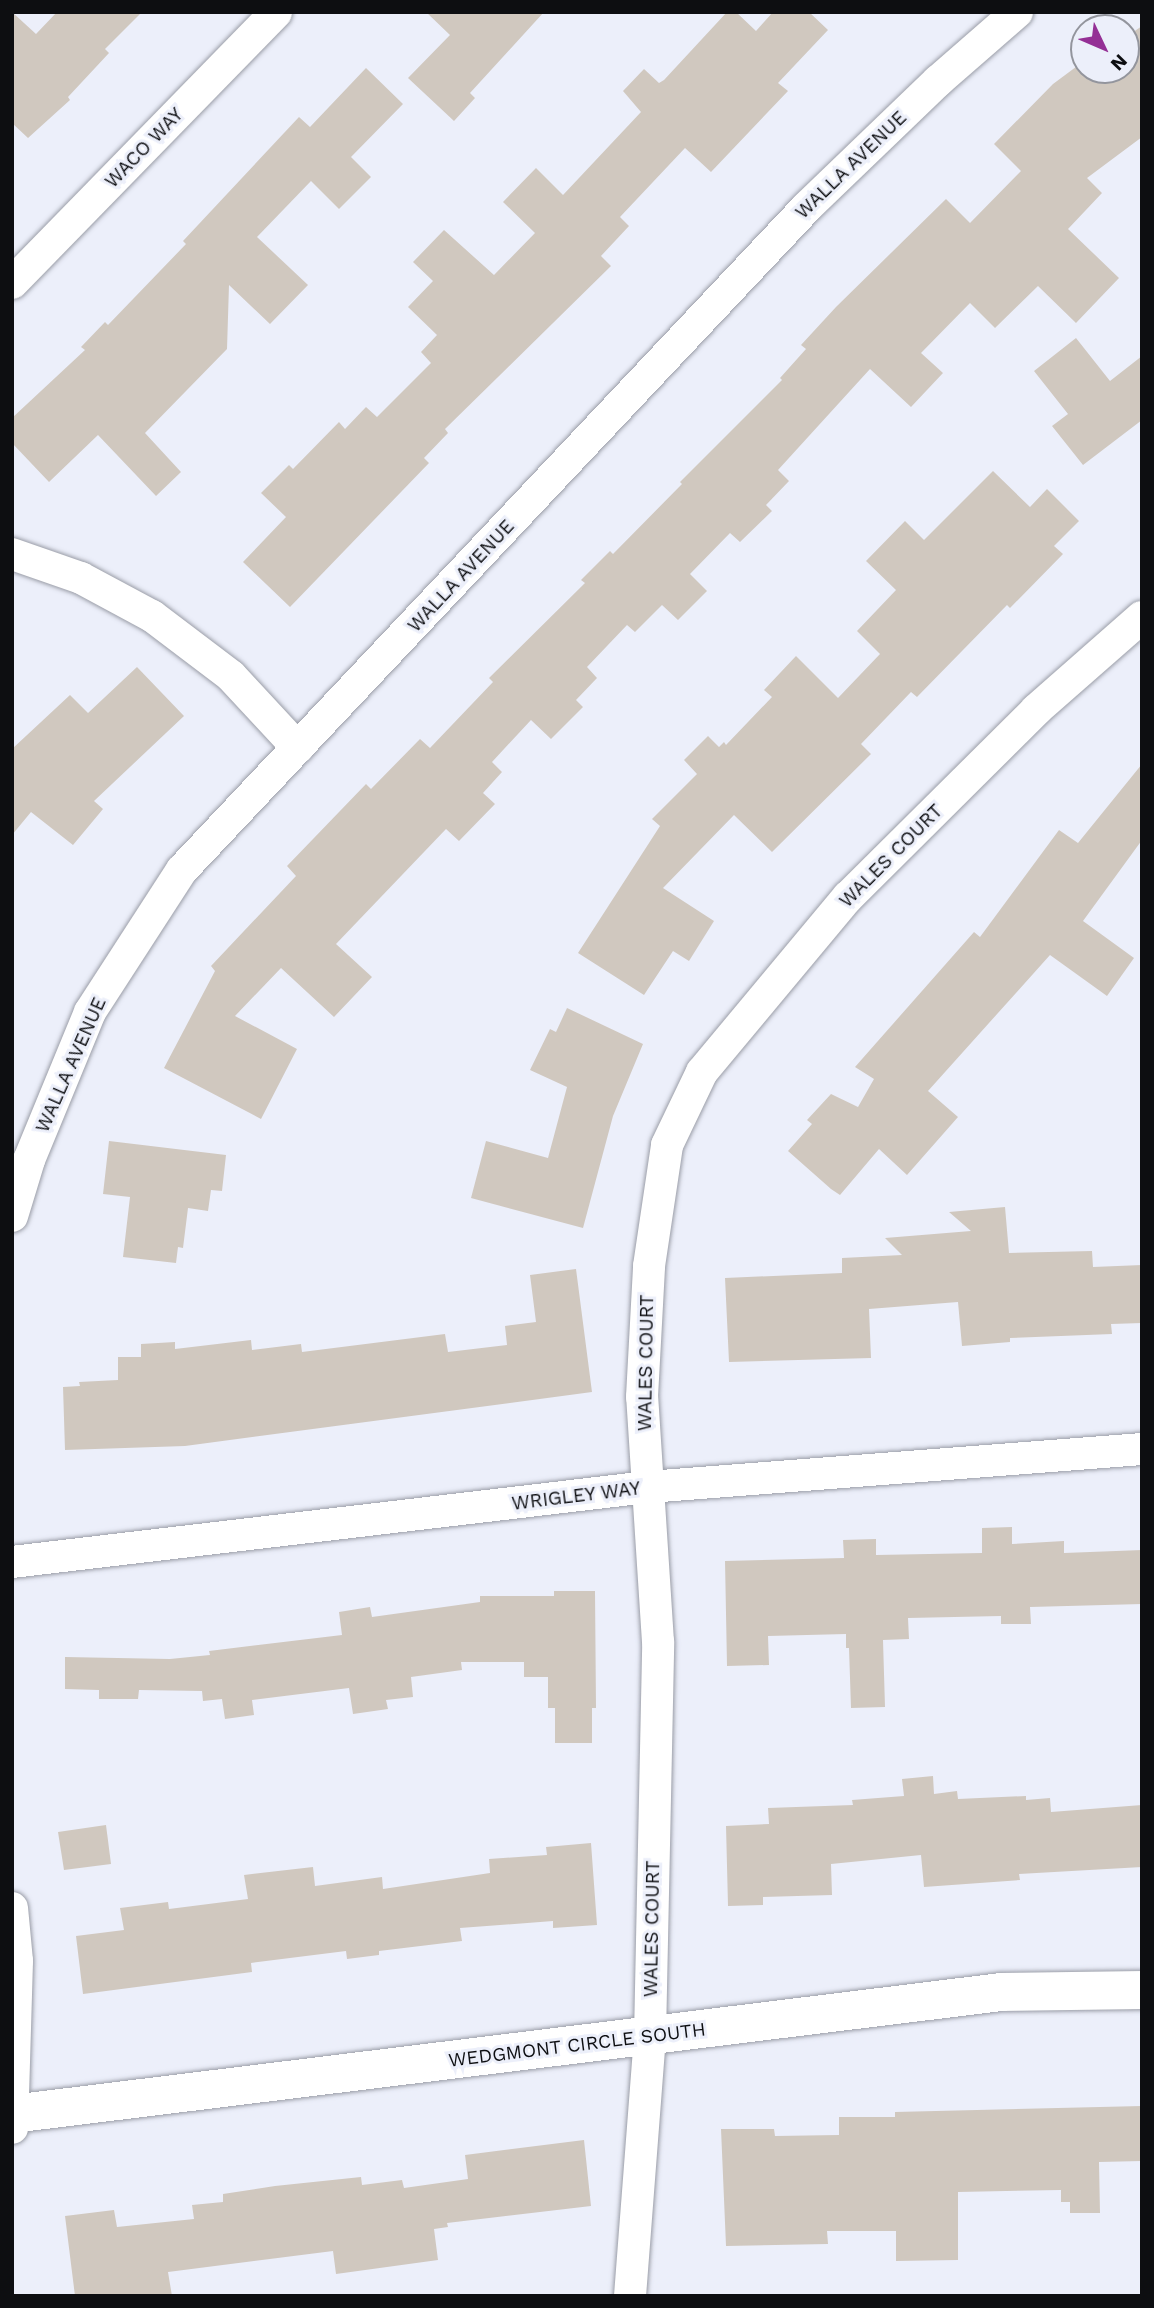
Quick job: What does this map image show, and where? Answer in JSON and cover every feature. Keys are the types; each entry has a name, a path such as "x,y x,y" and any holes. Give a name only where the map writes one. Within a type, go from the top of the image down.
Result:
{"street":[{"name":"WACO WAY","path":"12,283 276,12"},
{"name":"WALLA AVENUE","path":"12,1216 29,1160 90,1012 182,870 807,207 938,80 1017,12"},
{"path":"12,554 81,578 152,616 230,676 298,748"},
{"name":"WALES COURT","path":"630,2296 650,2036 658,1642 642,1397 649,1266 667,1145 702,1072 848,897 1036,710 1142,617"},
{"name":"WRIGLEY WAY","path":"12,1562 648,1487 1142,1449"},
{"path":"12,1908 17,1961 13,2119"},
{"name":"WEDGMONT CIRCLE SOUTH","path":"13,2119 1001,1992 1142,1990"}],"building":[{"path":"12,12 36,34 57,12 142,12 105,49 109,53 68,97 70,100 28,138 12,123"},
{"path":"426,12 544,12 470,93 475,98 454,121 408,78 450,35"},
{"path":"727,12 736,12 756,31 773,12 809,12 828,30 778,83 788,91 711,172 685,148 620,217 629,226 601,256 611,266 445,429 448,433 424,458 429,463 290,607 243,562 286,517 261,493 289,465 293,469 339,422 345,429 366,407 377,417 431,363 421,352 437,335 408,307 433,281 413,262 444,230 494,275 535,233 503,202 536,168 563,195 641,112 623,91 644,69 659,83 664,80"},
{"path":"1142,26 1142,137 1087,178 1102,193 1068,229 1119,278 1076,323 1038,286 995,328 970,303 921,353 943,373 911,407 870,369 778,470 789,481 766,505 772,511 740,542 730,533 690,574 707,591 678,620 662,605 635,632 627,625 587,667 597,678 576,700 583,707 551,739 531,720 492,762 502,772 483,793 495,804 459,841 446,829 336,944 372,977 334,1017 281,968 235,1016 297,1049 261,1119 164,1068 215,971 211,966 296,876 287,866 366,784 371,789 420,739 430,748 493,682 489,678 585,583 581,580 610,551 613,554 682,484 680,482 782,380 780,378 806,349 801,345 836,307 946,199 970,223 1021,171 994,144 1053,84 1070,71 1070,84 1140,84"},
{"path":"366,68 403,104 351,157 371,177 339,209 311,181 257,237 308,285 270,324 229,285 227,349 145,433 181,472 156,496 98,435 49,482 12,443 12,418 85,350 81,347 105,322 108,325 186,244 183,241 299,117 310,127"},
{"path":"1076,338 1110,381 1142,356 1142,420 1083,465 1052,426 1068,414 1034,371"},
{"path":"993,471 1030,507 1047,489 1079,521 1054,546 1063,554 1010,608 1007,605 917,697 911,692 861,744 871,754 772,852 734,815 663,888 714,921 689,961 673,951 644,995 578,953 660,826 652,819 697,774 684,760 708,736 719,747 724,742 726,745 772,697 764,690 796,656 838,698 880,654 857,631 896,590 866,561 905,521 924,540"},
{"path":"137,667 184,716 94,801 103,809 73,845 31,812 12,835 12,749 70,695 88,713"},
{"path":"1142,764 1142,840 1083,921 1134,958 1107,996 1050,955 928,1091 958,1117 907,1175 879,1149 840,1195 831,1189 788,1151 812,1124 807,1120 831,1094 858,1107 874,1079 855,1067 974,932 980,937 1059,830 1078,843"},
{"path":"567,1008 643,1044 613,1116 583,1228 471,1198 486,1141 548,1158 567,1087 530,1070 550,1029 556,1032"},
{"path":"109,1141 226,1155 222,1191 211,1190 208,1211 188,1208 183,1248 178,1247 176,1263 123,1257 130,1197 103,1194"},
{"path":"1005,1207 1009,1253 1092,1251 1093,1267 1142,1265 1142,1323 1111,1324 1112,1334 1010,1338 1010,1342 962,1346 958,1302 869,1309 871,1358 729,1362 725,1278 842,1273 842,1258 902,1255 885,1238 971,1231 949,1212"},
{"path":"576,1269 592,1392 185,1446 65,1450 63,1387 80,1386 79,1382 118,1380 118,1357 141,1357 141,1344 175,1342 175,1349 251,1340 252,1350 301,1344 302,1352 445,1334 448,1352 507,1345 505,1326 536,1322 530,1275"},
{"path":"1012,1527 1012,1544 1064,1541 1064,1553 1142,1550 1142,1604 1030,1607 1031,1624 1001,1624 1001,1616 908,1618 909,1639 883,1640 885,1707 851,1708 846,1634 768,1636 769,1665 727,1666 725,1561 844,1558 843,1540 876,1539 876,1555 982,1553 982,1528"},
{"path":"554,1591 595,1591 596,1708 592,1708 592,1743 555,1743 555,1708 548,1708 548,1677 524,1677 524,1662 461,1662 462,1670 411,1677 413,1697 386,1700 388,1709 353,1714 349,1688 252,1700 254,1715 225,1719 222,1699 203,1701 202,1691 139,1690 138,1699 99,1699 99,1690 65,1689 65,1657 170,1659 210,1655 209,1651 342,1635 339,1612 370,1607 372,1617 480,1602 480,1596 554,1596"},
{"path":"933,1776 934,1794 957,1791 958,1799 1026,1796 1026,1800 1050,1798 1051,1812 1142,1805 1142,1867 1019,1874 1020,1880 924,1887 921,1855 831,1864 832,1895 763,1897 763,1905 728,1906 726,1826 769,1824 768,1808 853,1805 852,1800 904,1796 902,1779"},
{"path":"106,1825 111,1864 64,1870 58,1832"},
{"path":"591,1843 597,1925 553,1928 553,1921 460,1928 462,1941 379,1951 379,1955 347,1959 346,1951 251,1963 252,1972 83,1994 76,1936 124,1930 120,1908 168,1902 169,1909 248,1899 244,1875 313,1867 315,1886 382,1877 383,1889 490,1873 489,1859 547,1855 546,1847"},
{"path":"1142,2106 1142,2161 1099,2162 1100,2213 1070,2213 1070,2202 1061,2202 1061,2190 958,2192 958,2260 896,2261 896,2231 827,2231 828,2244 726,2246 721,2129 774,2129 775,2136 839,2135 839,2117 895,2117 895,2112"},
{"path":"584,2140 591,2206 447,2223 448,2227 434,2229 438,2260 336,2274 333,2251 168,2272 172,2296 75,2296 65,2216 114,2210 117,2227 194,2219 192,2205 223,2202 223,2194 275,2186 361,2177 362,2185 402,2180 404,2188 468,2179 465,2155"}]}
